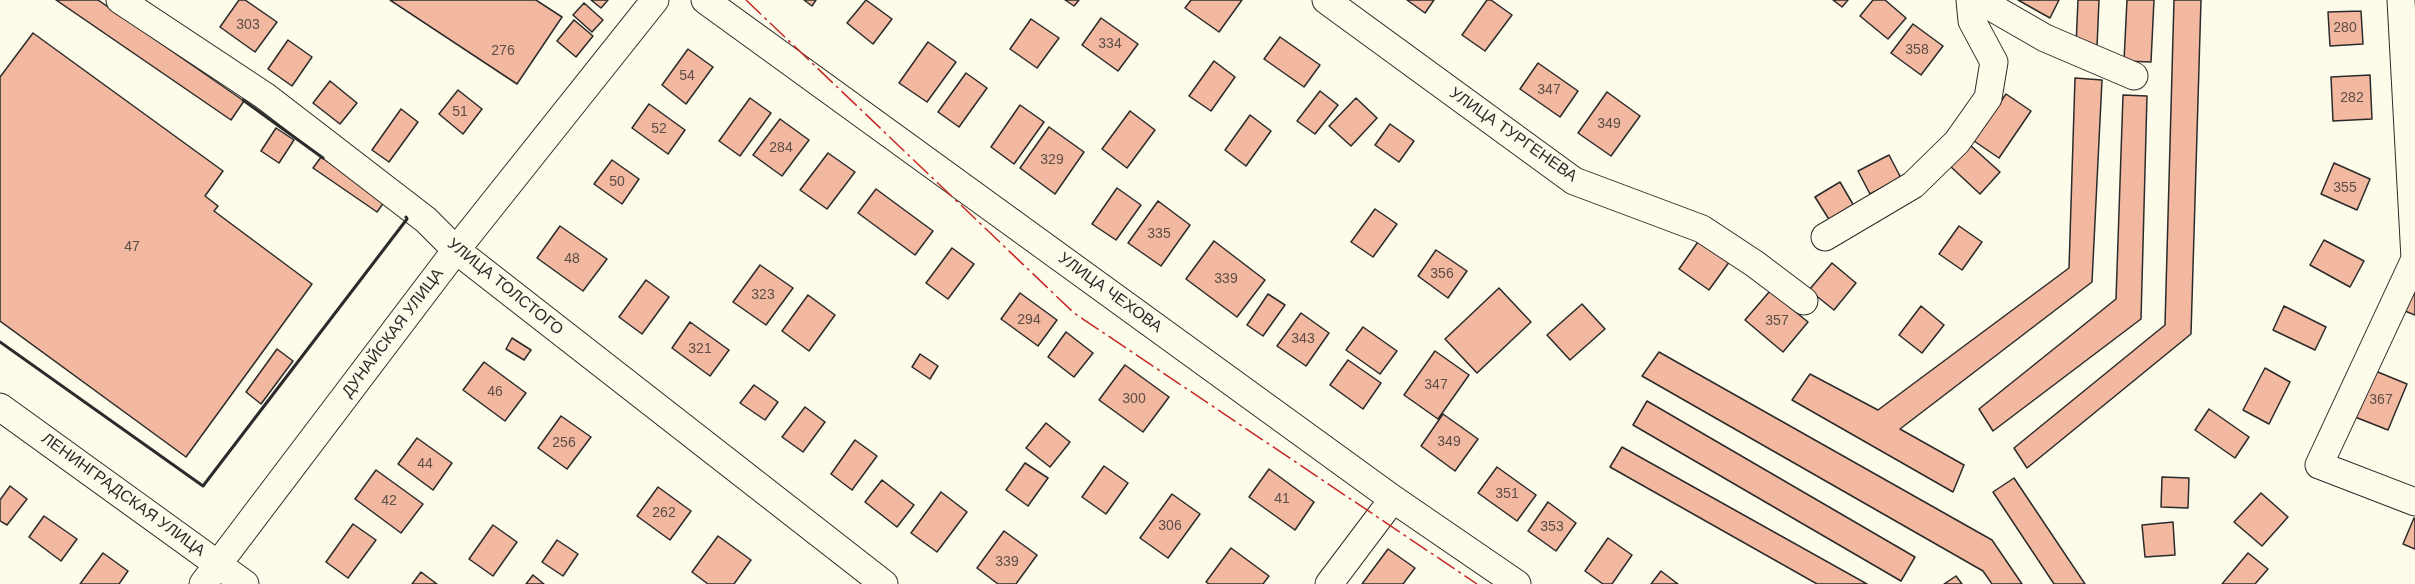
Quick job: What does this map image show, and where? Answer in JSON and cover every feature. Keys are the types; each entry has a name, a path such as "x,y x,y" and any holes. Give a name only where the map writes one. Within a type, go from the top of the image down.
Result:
{"street":[{"name":"УЛИЦА ТОЛСТОГО","path":"120,0 266,96 426,220 456,250 885,584"},
{"name":"ДУНАЙСКАЯ УЛИЦА","path":"210,574 456,250 655,0"},
{"name":"УЛИЦА ЧЕХОВА","path":"705,0 1393,499 1517,584"},
{"name":"УЛИЦА ТУРГЕНЕВА","path":"1326,0 1574,181 1702,229 1755,264 1804,301"},
{"path":"1826,237 1913,185 1957,142 1988,98 1994,62 1972,21 1970,0"},
{"path":"1979,0 2045,38 2133,76"},
{"path":"2401,0 2415,259 2319,465 2415,502"},
{"name":"ЛЕНИНГРАДСКАЯ УЛИЦА","path":"0,407 210,574 245,584"},
{"path":"1329,584 1393,499"}],"building":[{"path":"56,0 98,0 244,101 231,120"},
{"path":"239,0 245,0 277,22 255,52 220,27"},
{"path":"390,0 536,0 562,17 517,84"},
{"path":"591,0 608,0 601,8"},
{"path":"804,0 816,0 812,6"},
{"path":"866,0 892,19 873,44 847,23"},
{"path":"1065,0 1079,0 1074,6"},
{"path":"1191,0 1242,0 1219,32 1185,8"},
{"path":"1407,0 1434,0 1425,13"},
{"path":"1487,0 1491,0 1512,15 1485,51 1462,35"},
{"path":"1833,0 1848,0 1842,7"},
{"path":"1873,0 1885,0 1906,18 1888,39 1860,16"},
{"path":"2018,0 2059,0 2050,18"},
{"path":"2078,0 2099,0 2097,47 2076,46"},
{"path":"2127,0 2154,0 2151,62 2124,61"},
{"path":"2174,0 2201,0 2191,334 2027,468 2014,448 2165,325"},
{"path":"584,3 603,20 592,32 573,15"},
{"path":"2361,11 2363,44 2330,46 2328,12"},
{"path":"1101,18 1138,44 1118,71 1082,45"},
{"path":"1031,19 1059,38 1037,68 1010,49"},
{"path":"574,20 593,36 576,57 557,41"},
{"path":"1913,24 1943,46 1921,75 1891,53"},
{"path":"33,33 223,171 205,196 218,206 214,211 312,284 186,457 0,321 0,77"},
{"path":"1280,37 1320,65 1304,87 1264,59"},
{"path":"288,40 312,57 292,86 268,69"},
{"path":"928,42 956,62 927,102 899,83"},
{"path":"688,49 713,67 686,104 662,85"},
{"path":"1214,61 1235,77 1211,111 1189,96"},
{"path":"1538,63 1578,91 1560,117 1520,89"},
{"path":"966,73 987,88 959,127 938,112"},
{"path":"2370,75 2372,119 2333,121 2331,77"},
{"path":"2075,78 2102,80 2092,282 1900,429 1964,465 1953,492 1792,400 1810,374 1878,410 2069,268"},
{"path":"330,81 357,103 340,124 313,103"},
{"path":"458,90 482,109 463,134 439,114"},
{"path":"1320,91 1338,105 1315,134 1297,121"},
{"path":"1607,92 1640,116 1611,156 1578,133"},
{"path":"2006,94 2031,111 1999,158 1974,141"},
{"path":"2123,95 2147,96 2141,319 1993,431 1979,409 2116,299"},
{"path":"750,98 771,113 740,156 719,141"},
{"path":"1356,98 1377,118 1351,146 1329,126"},
{"path":"649,104 685,130 668,154 632,128"},
{"path":"1020,105 1044,122 1014,164 991,147"},
{"path":"401,109 418,122 389,162 372,150"},
{"path":"1130,111 1155,130 1127,168 1102,149"},
{"path":"1250,115 1271,131 1246,166 1225,150"},
{"path":"780,119 809,140 782,176 753,155"},
{"path":"1390,124 1414,141 1399,162 1375,145"},
{"path":"1049,127 1084,152 1055,194 1020,168"},
{"path":"276,128 294,140 279,163 261,151"},
{"path":"1970,145 2000,172 1980,194 1950,166"},
{"path":"828,153 855,172 827,209 800,190"},
{"path":"1889,155 1901,178 1870,194 1858,171"},
{"path":"321,157 385,201 377,212 313,168"},
{"path":"612,160 639,179 622,204 594,184"},
{"path":"2334,163 2370,179 2357,210 2321,194"},
{"path":"1840,182 1854,206 1830,221 1815,197"},
{"path":"1117,188 1141,205 1116,240 1092,224"},
{"path":"876,189 933,231 915,255 858,213"},
{"path":"1158,201 1190,225 1161,266 1128,243"},
{"path":"1375,209 1397,224 1373,257 1351,242"},
{"path":"560,226 607,259 583,291 537,258"},
{"path":"1959,226 1982,242 1962,270 1939,254"},
{"path":"1700,239 1730,261 1709,290 1679,269"},
{"path":"2324,240 2364,261 2350,287 2310,265"},
{"path":"1214,241 1265,280 1237,317 1186,279"},
{"path":"952,248 974,264 948,299 926,283"},
{"path":"1436,250 1467,271 1448,298 1418,276"},
{"path":"1832,263 1856,283 1834,310 1809,290"},
{"path":"760,265 793,288 766,325 733,302"},
{"path":"646,280 669,297 642,334 619,317"},
{"path":"2415,286 2415,315 2405,311"},
{"path":"1499,288 1531,322 1477,373 1445,339"},
{"path":"1770,291 1808,322 1783,352 1745,320"},
{"path":"1020,293 1057,320 1038,346 1001,319"},
{"path":"1268,294 1285,305 1263,336 1247,325"},
{"path":"808,295 835,315 809,351 782,331"},
{"path":"1582,304 1605,329 1570,360 1547,335"},
{"path":"1921,306 1944,325 1922,353 1899,335"},
{"path":"2284,306 2326,327 2315,350 2273,330"},
{"path":"1301,313 1329,333 1306,366 1277,346"},
{"path":"690,322 729,350 710,376 672,348"},
{"path":"1363,327 1397,351 1380,374 1346,350"},
{"path":"1066,332 1093,353 1074,377 1048,357"},
{"path":"512,338 531,350 524,360 506,349"},
{"path":"277,349 293,361 261,404 246,392"},
{"path":"1435,351 1469,375 1438,419 1404,395"},
{"path":"1659,352 1992,540 2022,584 1992,584 1983,571 1642,376"},
{"path":"920,354 938,366 930,379 912,367"},
{"path":"1348,360 1381,383 1363,409 1330,385"},
{"path":"484,362 526,393 505,421 463,390"},
{"path":"1125,365 1169,397 1143,432 1099,400"},
{"path":"2265,368 2290,382 2269,424 2243,410"},
{"path":"2373,370 2407,384 2388,430 2355,417"},
{"path":"754,385 778,402 765,420 740,403"},
{"path":"1647,401 1915,557 1901,581 1633,425"},
{"path":"805,407 825,422 803,452 782,437"},
{"path":"2209,409 2249,437 2235,458 2195,430"},
{"path":"1443,414 1478,439 1455,471 1421,446"},
{"path":"561,416 591,437 567,469 538,448"},
{"path":"1046,423 1070,442 1050,467 1026,448"},
{"path":"417,438 452,463 433,490 398,464"},
{"path":"855,440 877,456 852,490 831,474"},
{"path":"1622,447 1867,584 1817,584 1610,467"},
{"path":"1025,463 1048,478 1028,506 1006,490"},
{"path":"1104,466 1128,483 1106,514 1082,497"},
{"path":"1497,467 1536,495 1517,521 1478,493"},
{"path":"1269,469 1314,502 1295,530 1249,497"},
{"path":"376,470 423,504 401,533 355,499"},
{"path":"2162,477 2189,478 2188,508 2161,507"},
{"path":"2014,478 2085,584 2054,584 1993,492"},
{"path":"882,480 914,505 897,527 865,502"},
{"path":"10,486 27,499 7,525 0,521 0,500"},
{"path":"658,487 691,511 670,540 637,516"},
{"path":"941,492 967,512 937,552 911,533"},
{"path":"2261,493 2288,517 2262,546 2234,522"},
{"path":"1172,494 1200,514 1168,558 1140,538"},
{"path":"1548,502 1576,523 1556,551 1528,531"},
{"path":"44,516 77,539 61,561 29,537"},
{"path":"2415,519 2415,549 2403,544"},
{"path":"2173,522 2175,555 2145,557 2142,525"},
{"path":"353,524 376,540 348,578 326,562"},
{"path":"493,525 517,542 493,576 469,559"},
{"path":"1004,531 1037,555 1016,584 998,584 977,568"},
{"path":"718,536 751,560 734,584 708,584 692,572"},
{"path":"1608,538 1632,555 1612,584 1603,584 1585,571"},
{"path":"557,540 578,554 563,576 542,562"},
{"path":"1231,548 1269,576 1263,584 1209,584 1206,582"},
{"path":"1388,549 1415,568 1403,584 1362,584"},
{"path":"103,553 128,571 119,584 80,584"},
{"path":"2248,553 2268,569 2255,584 2222,584"},
{"path":"1661,571 1678,584 1651,584"},
{"path":"421,572 437,584 412,584"},
{"path":"533,575 544,584 526,584"},
{"path":"1956,576 1962,584 1944,584"}],"wall":[{"path":"243,100 323,158"},
{"path":"0,342 203,486 407,219 406,217"}],"power":[{"path":"746,0 1074,313 1477,584"}]}
